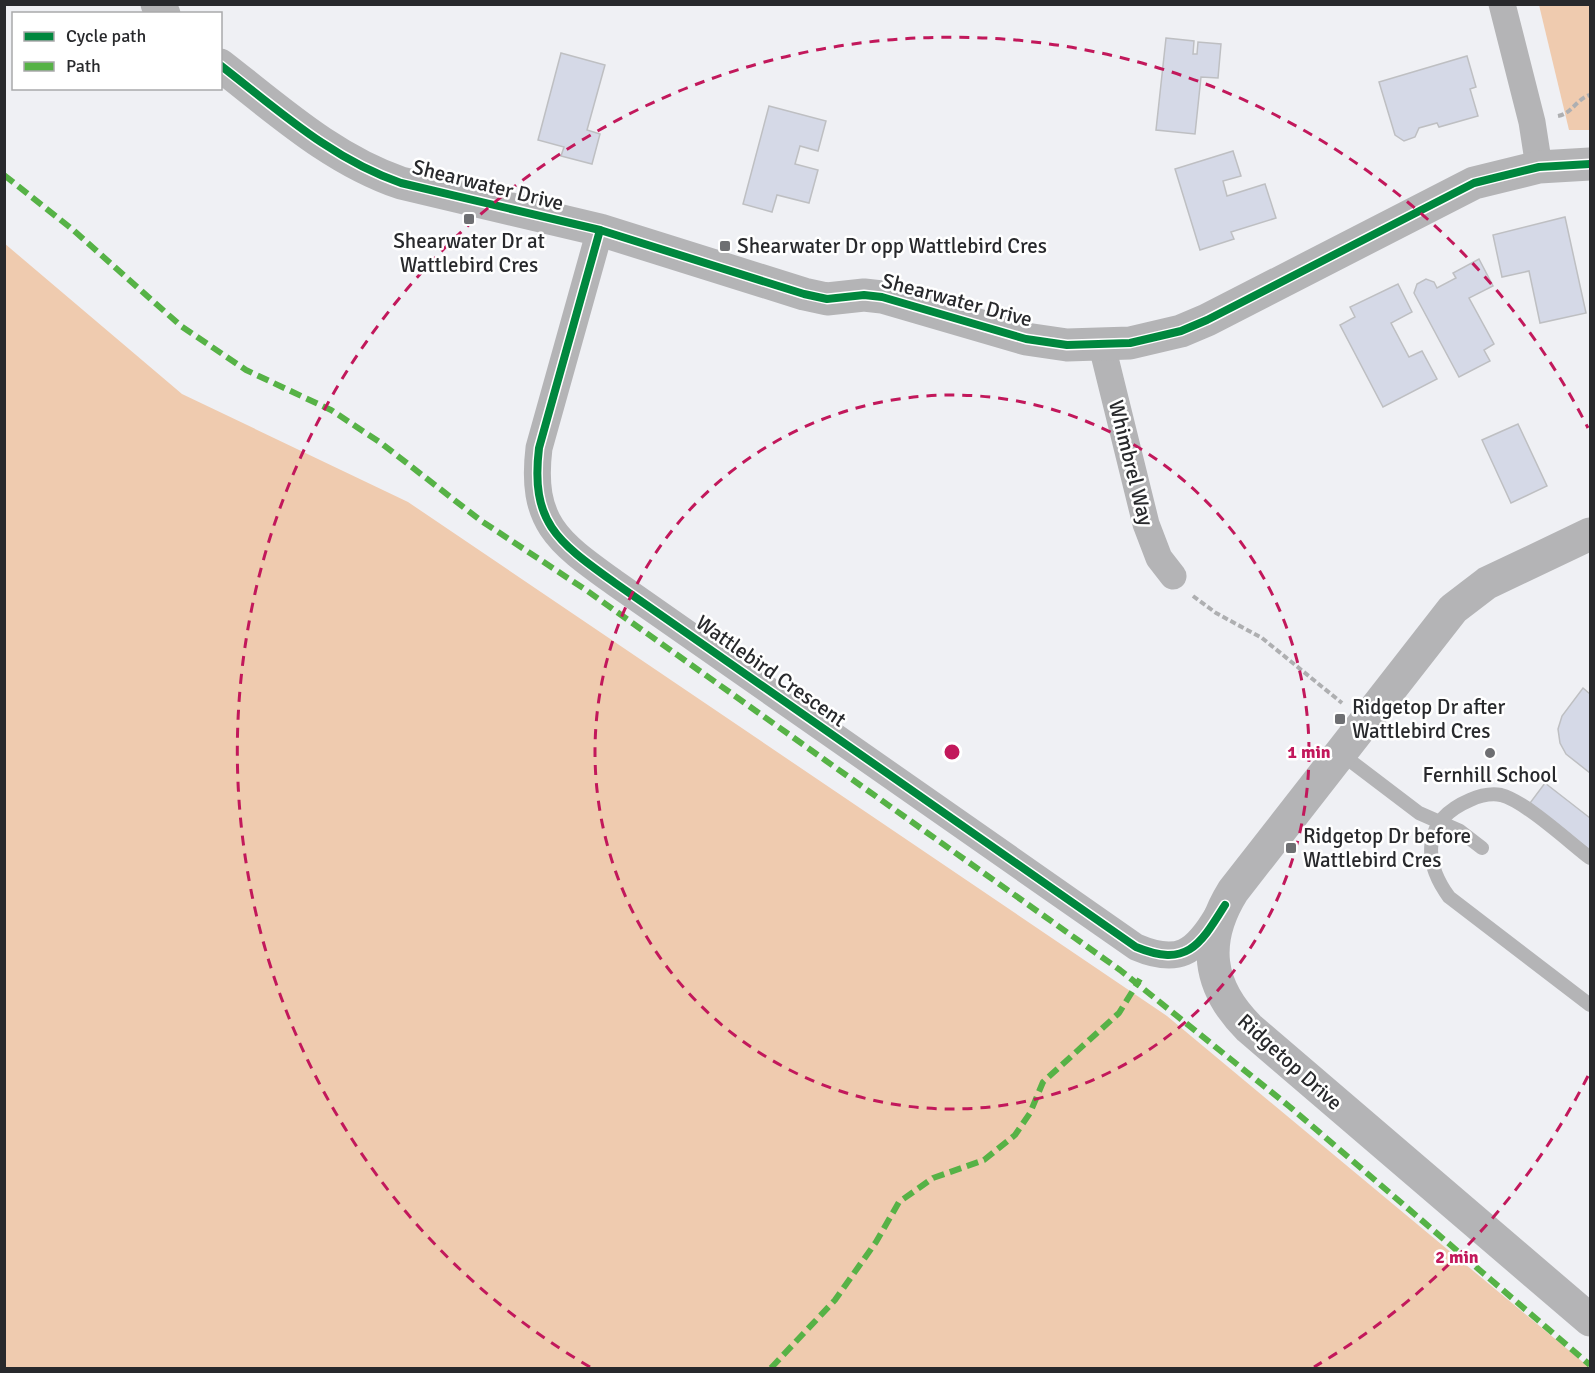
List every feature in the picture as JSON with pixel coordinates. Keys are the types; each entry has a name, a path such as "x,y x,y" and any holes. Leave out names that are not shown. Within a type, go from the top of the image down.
{"street":[{"path":"1502,4 1532,122 1539,167"},
{"name":"Shearwater Drive","path":"222,67 328,148 369,171 401,183 600,230 740,272 781,287 827,299 857,295 882,297 1026,339 1067,345 1102,346 1130,343 1190,327 1474,183 1539,167 1590,164"},
{"name":"Wattlebird Crescent","path":"600,230 539,448 538,491 543,515 554,532 587,563 1110,930 1151,953 1176,955 1187,952 1203,939 1225,904"},
{"name":"Whimbrel Way","path":"1102,346 1146,524 1159,558 1173,576"},
{"name":"Ridgetop Drive","path":"1590,534 1487,583 1465,598 1439,625 1225,904 1214,938 1213,962 1218,986 1240,1019 1590,1320"}],"lane":[{"path":"1340,753 1419,813 1460,831 1482,848"},
{"path":"1590,858 1520,804 1500,795 1481,796 1458,805 1439,822 1431,841 1431,862 1437,880 1449,897 1590,1005"}],"path":[{"path":"1555,117 1569,114 1583,97 1590,94"},
{"path":"1173,576 1198,600 1262,638 1346,705"}],"shaded area":[{"path":"1539,5 1590,5 1590,130 1569,130"},
{"path":"4,243 182,394 408,502 1167,1016 1590,1368 5,1368"}],"building":[{"path":"1166,38 1194,41 1193,54 1197,54 1198,42 1221,44 1218,78 1201,77 1195,134 1156,130"},
{"path":"561,53 605,65 587,130 600,134 592,164 561,156 564,147 538,140"},
{"path":"1467,56 1476,87 1470,89 1478,116 1439,127 1437,123 1419,128 1415,137 1404,141 1395,135 1379,82"},
{"path":"769,106 826,121 818,151 800,146 795,164 818,170 809,203 777,195 772,212 743,204"},
{"path":"1233,151 1241,176 1223,181 1227,196 1265,184 1276,218 1231,232 1234,239 1200,250 1175,169"},
{"path":"1565,217 1586,313 1540,323 1529,271 1502,277 1493,235"},
{"path":"1479,259 1493,286 1469,298 1494,344 1484,350 1490,361 1459,377 1414,293 1417,284 1426,279 1434,282 1437,288 1456,278 1453,273"},
{"path":"1398,284 1412,312 1391,323 1409,357 1422,351 1437,379 1383,407 1340,325 1355,317 1350,307"},
{"path":"1518,424 1547,486 1511,503 1482,440"},
{"path":"1583,688 1590,694 1590,773 1566,754 1560,743 1558,729 1562,716"},
{"path":"1545,783 1590,818 1590,850 1530,803"}],"marked path":[{"path":"4,175 72,229 181,326 246,370 331,410 381,443 480,520 586,590 1120,970 1290,1107 1590,1365"},
{"path":"771,1368 835,1300 876,1242 899,1202 933,1178 984,1160 1015,1135 1030,1113 1043,1082 1119,1013 1140,979"}],"cycle path":[{"path":"222,67 328,147 375,173 401,183 600,230 804,294 827,299 864,295 882,297 1026,339 1067,345 1130,343 1181,331 1207,320 1474,183 1539,167 1590,164"},
{"path":"600,230 539,448 537,474 539,495 544,513 552,528 564,542 615,583 1136,947 1168,955 1190,949 1208,931 1225,905"}],"place":[{"name":"Shearwater Dr at Wattlebird Cres","path":"469,219"},
{"name":"Shearwater Dr opp Wattlebird Cres","path":"725,246"},
{"name":"Ridgetop Dr after Wattlebird Cres","path":"1340,719"},
{"name":"Fernhill School","path":"1490,753"},
{"name":"Ridgetop Dr before Wattlebird Cres","path":"1291,848"}]}
